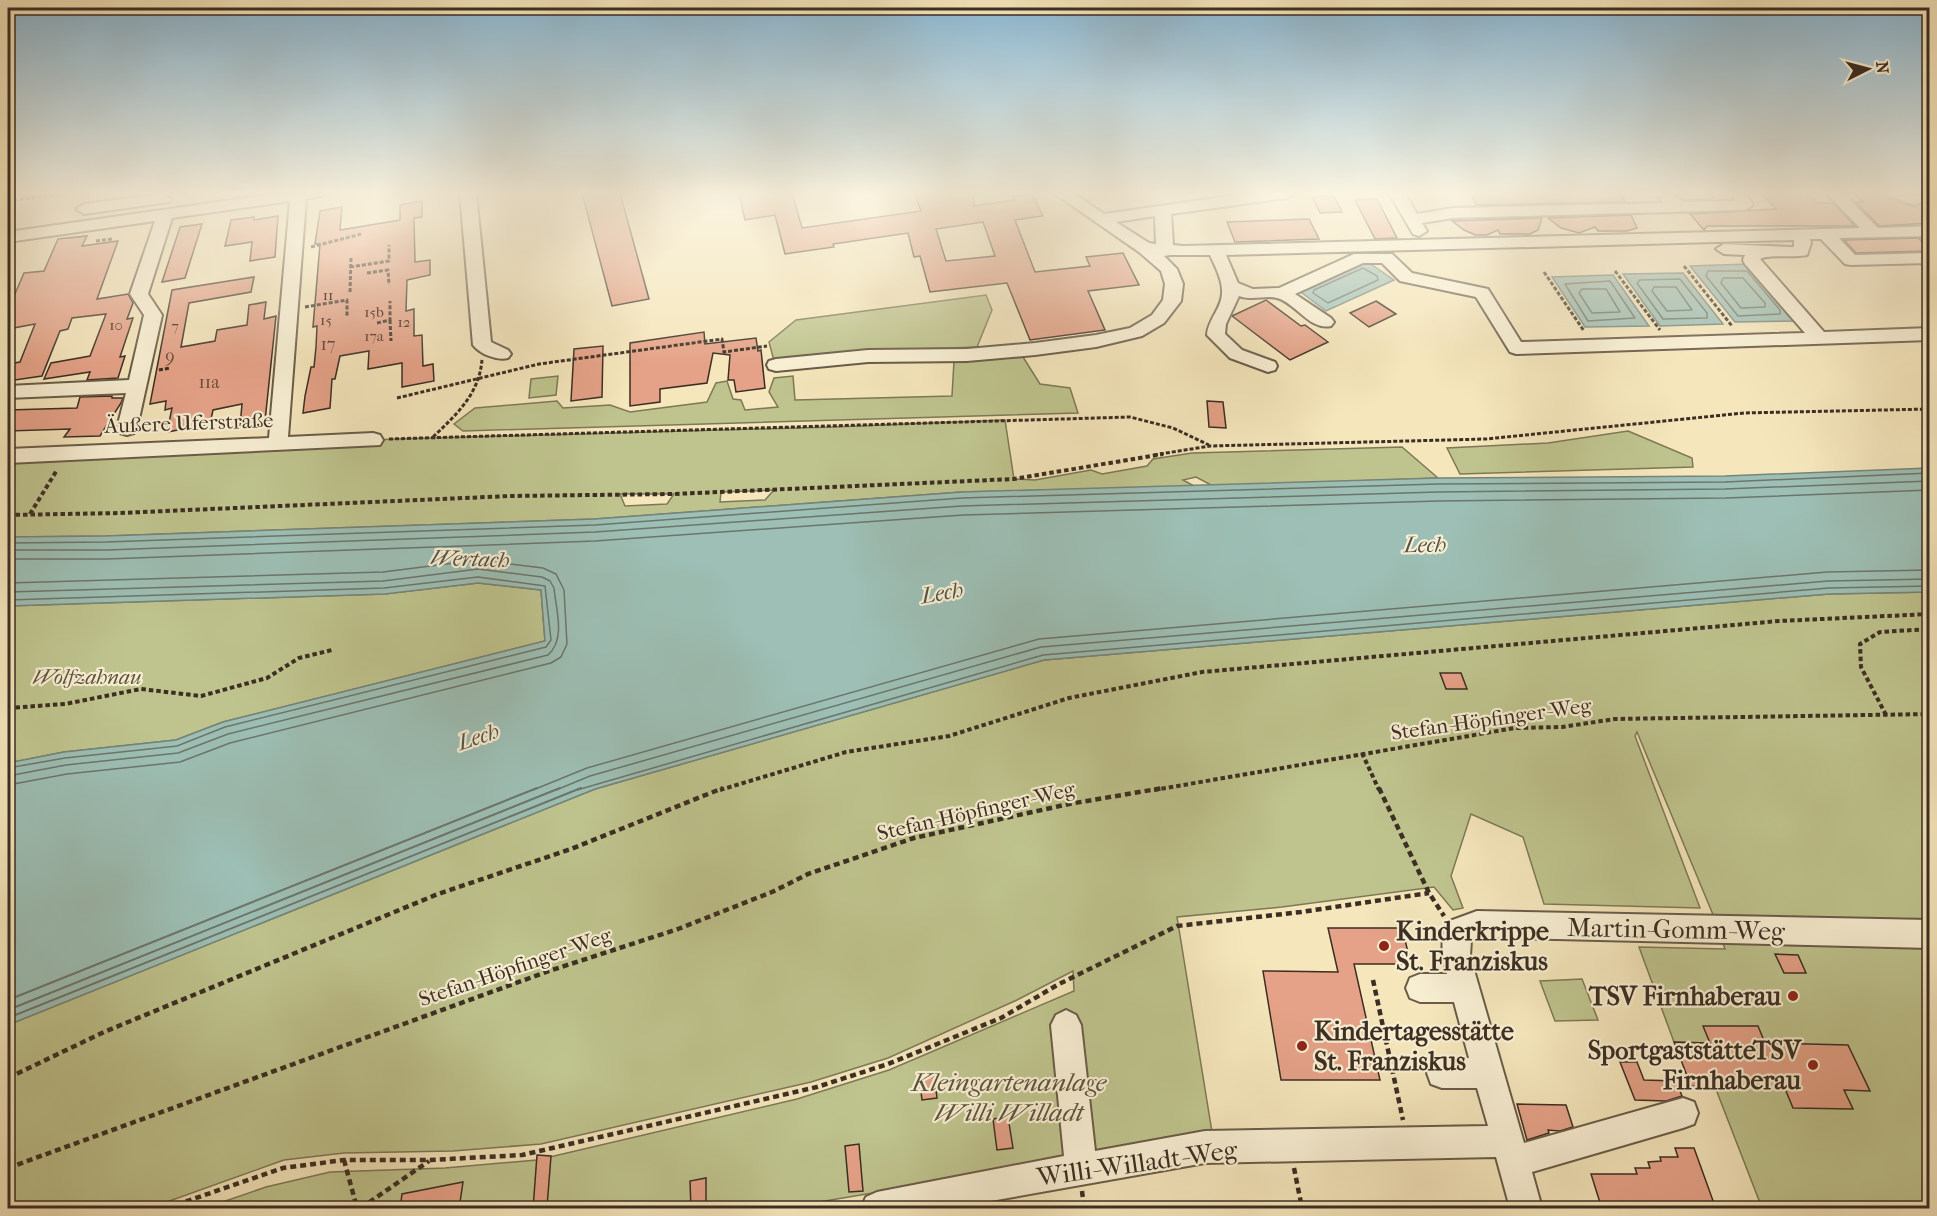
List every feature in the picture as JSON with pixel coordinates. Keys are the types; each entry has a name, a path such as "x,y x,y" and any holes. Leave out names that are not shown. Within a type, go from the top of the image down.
{"street":[{"path":"127,428 153,315 139,294 153,250"},
{"path":"278,443 294,250"},
{"path":"473,250 482,345 502,354"},
{"path":"776,366 868,356 967,356 1096,341 1137,332 1158,319 1172,301 1174,284 1169,270 1147,250"},
{"path":"1157,250 1225,250"},
{"path":"1216,250 1232,287 1231,296 1218,318 1216,335 1236,354 1269,366"},
{"path":"1232,287 1251,294 1282,293 1360,258 1712,250"},
{"path":"1744,250 1758,253 1788,254 1801,250"},
{"path":"1841,250 1851,260 1929,258"},
{"path":"1758,253 1752,256 1751,260 1819,337"},
{"path":"1386,258 1406,277 1482,293 1516,348 1929,334"},
{"path":"1282,293 1325,322"},
{"path":"8,392 118,388 136,385"},
{"name":"Äußere Uferstraße","path":"8,456 373,440"},
{"name":"Martin-Gomm-Weg","path":"1457,932 1477,924 1929,934"},
{"path":"1457,932 1456,956 1526,1209"},
{"path":"1420,988 1466,988"},
{"path":"1066,1025 1081,1169"},
{"path":"1442,1073 1489,1073"},
{"name":"Willi-Willadt-Weg","path":"877,1209 967,1189 1204,1147 1408,1143 1510,1152 1683,1113"}],"path":[{"path":"350,267 388,261 389,250"},
{"path":"350,292 351,257"},
{"path":"1684,266 1743,340"},
{"path":"367,273 388,270 389,285"},
{"path":"1616,271 1669,342"},
{"path":"1544,272 1593,345"},
{"path":"289,311 347,300 347,316"},
{"path":"390,301 391,341"},
{"path":"377,323 390,320"},
{"path":"397,398 539,364 722,339 724,352 767,346"},
{"path":"432,438 466,404 474,392 480,378 482,345"},
{"path":"8,515 120,513 510,496 675,494 1014,479 1210,446 1425,441 1529,435 1716,416 1929,409"},
{"path":"373,440 1118,417 1152,421 1210,446"},
{"path":"30,514 66,453"},
{"path":"8,1078 104,1032 438,894 571,849 726,787 846,752 950,736 1069,698 1202,672 1779,621 1929,614"},
{"path":"1886,715 1861,667 1860,644 1880,632 1929,629"},
{"path":"8,708 65,705 141,689 201,696 267,678 299,658 332,650"},
{"name":"Stefan-Höpfinger-Weg","path":"8,1168 538,975 678,929 808,874 914,838 1069,804 1515,728 1562,727 1615,719 1929,714"},
{"path":"1362,753 1429,893 1438,909 1457,932"},
{"path":"166,1209 283,1168 344,1160 429,1160 522,1155 817,1087 888,1064 1001,1018 1059,984 1177,926 1300,912 1429,893"},
{"path":"1373,980 1408,1143"},
{"path":"1290,1146 1302,1209"},
{"path":"344,1160 359,1209 429,1160"}],"green space":[{"path":"986,295 992,310 977,347 887,350 774,361 769,342 796,320"},
{"path":"1023,357 1040,384 1070,388 1078,413 463,431 454,424 475,408 557,401 563,408 610,405 630,412 707,402 716,383 727,381 733,399 741,400 745,410 778,407 769,392 774,378 793,376 795,400 952,396 954,361"},
{"path":"558,376 556,395 529,398 531,379"},
{"path":"1005,420 1014,479 1035,480 1091,470 1102,474 1147,466 1153,459 1192,453 1402,447 1438,478 1213,486 1196,477 1183,480 1196,487 962,492 595,519 106,536 8,537 8,456 396,439","holes":["774,490 765,500 720,502 721,492","620,494 674,494 667,504 625,506"]},
{"path":"1628,431 1692,458 1693,467 1460,474 1447,448 1548,443"},
{"name":"Wolfzahnau","path":"478,583 541,590 545,641 223,722 176,740 64,752 8,763 8,606 384,594"},
{"name":"Kleingartenanlage Willi Willadt","path":"1929,592 1929,1208 1762,1208 1698,1043 1674,1042 1639,947 1725,949 1714,917 1637,732 1635,736 1700,908 1544,904 1523,837 1471,814 1451,876 1463,908 1453,910 1434,887 1282,907 1177,917 1212,1132 1088,1157 783,1208 205,1208 266,1187 330,1172 445,1168 537,1160 797,1099 889,1070 1074,991 1073,971 1017,1000 888,1058 811,1082 541,1144 453,1151 344,1153 284,1160 150,1208 8,1208 8,1025 595,789 1044,660 1829,594"},
{"path":"1582,979 1598,1020 1555,1021 1540,981"}],"water":[{"path":"1365,260 1394,280 1326,311 1298,290"},
{"path":"1749,264 1797,321 1735,322 1690,266"},
{"path":"1683,273 1723,324 1660,326 1623,274"},
{"path":"1613,275 1649,326 1585,327 1552,277"},
{"path":"1929,468 1929,592 1829,594 1044,660 595,789 8,1025 8,763 64,752 176,740 223,722 545,641 541,590 478,583 385,594 8,606 8,537 106,536 595,519 962,492 1438,478 1725,476"}],"building":[{"path":"53,250 115,250 97,299 128,294 133,303 127,319 133,318 120,357 125,356 118,378 87,380 90,372 44,379 51,363 90,356 106,314 72,318 68,329 60,331 42,376 8,381 8,364 20,362 35,324 8,329 8,310 24,273 44,271"},
{"path":"173,250 194,250 185,278 162,282"},
{"path":"251,250 276,250 275,257 250,261"},
{"path":"320,250 415,250 415,262 430,260 430,275 407,280 406,311 414,309 414,336 422,335 423,366 433,364 434,381 402,387 402,363 368,369 369,351 340,356 335,379 332,379 330,408 303,413 311,367 314,367 317,326 313,327"},
{"path":"597,250 636,250 649,299 612,306"},
{"path":"784,250 815,250 785,254"},
{"path":"912,250 942,250 946,261 995,256 993,250 1026,250 1035,272 1090,266 1086,257 1123,253 1139,285 1088,291 1105,330 1030,340 1007,283 930,292 920,256 914,257"},
{"path":"1853,250 1929,251 1856,253"},
{"path":"254,277 251,292 189,303 181,347 215,341 217,330 247,325 249,305 266,302 264,319 276,316 265,421 240,426 242,404 213,410 210,424 167,432 172,408 165,410 166,401 150,404 172,290"},
{"path":"1266,300 1301,326 1305,325 1328,342 1290,360 1232,316"},
{"path":"1376,301 1396,314 1369,327 1350,313"},
{"path":"704,332 705,344 756,338 758,351 761,350 765,388 736,392 734,380 728,380 730,355 713,353 707,383 660,389 660,402 630,406 630,343"},
{"path":"603,346 602,397 571,401 574,349"},
{"path":"112,396 112,398 123,398 100,436 64,437 70,429 8,431 8,410 77,408 80,397"},
{"path":"1207,401 1223,402 1226,428 1209,427"},
{"path":"1440,673 1461,673 1467,689 1446,689"},
{"path":"1328,928 1402,928 1411,964 1354,964 1380,1080 1281,1080 1263,971 1338,972"},
{"path":"1775,954 1798,955 1806,973 1784,973"},
{"path":"1703,1026 1758,1026 1765,1043 1848,1045 1870,1091 1844,1090 1853,1109 1793,1108 1781,1079 1710,1078 1714,1087 1691,1086 1674,1042 1710,1043"},
{"path":"1620,1062 1637,1062 1644,1080 1676,1081 1682,1096 1666,1101 1635,1100"},
{"path":"934,1072 937,1098 922,1100 919,1074"},
{"path":"1517,1104 1566,1105 1573,1127 1560,1131 1548,1130 1549,1133 1527,1140"},
{"path":"1008,1117 1013,1148 997,1150 993,1119"},
{"path":"859,1144 863,1191 849,1192 845,1146"},
{"path":"1675,1148 1694,1148 1716,1209 1602,1209 1591,1174 1637,1174 1635,1168 1650,1168 1648,1162 1661,1161 1660,1157 1678,1157"},
{"path":"537,1155 551,1156 547,1207 533,1209"},
{"path":"706,1178 706,1209 691,1209 690,1181"},
{"path":"463,1182 459,1209 400,1209 402,1194"}],"place":[{"name":"Kinderkrippe St. Franziskus","path":"1384,946"},
{"name":"TSV Firnhaberau","path":"1793,996"},
{"name":"Kindertagesstätte St. Franziskus","path":"1302,1046"},
{"name":"SportgaststätteTSV Firnhaberau","path":"1813,1065"}],"water label":[{"name":"Lech","path":"1425,544"},
{"name":"Wertach","path":"470,558"},
{"name":"Lech","path":"942,592"},
{"name":"Lech","path":"478,736"}]}
